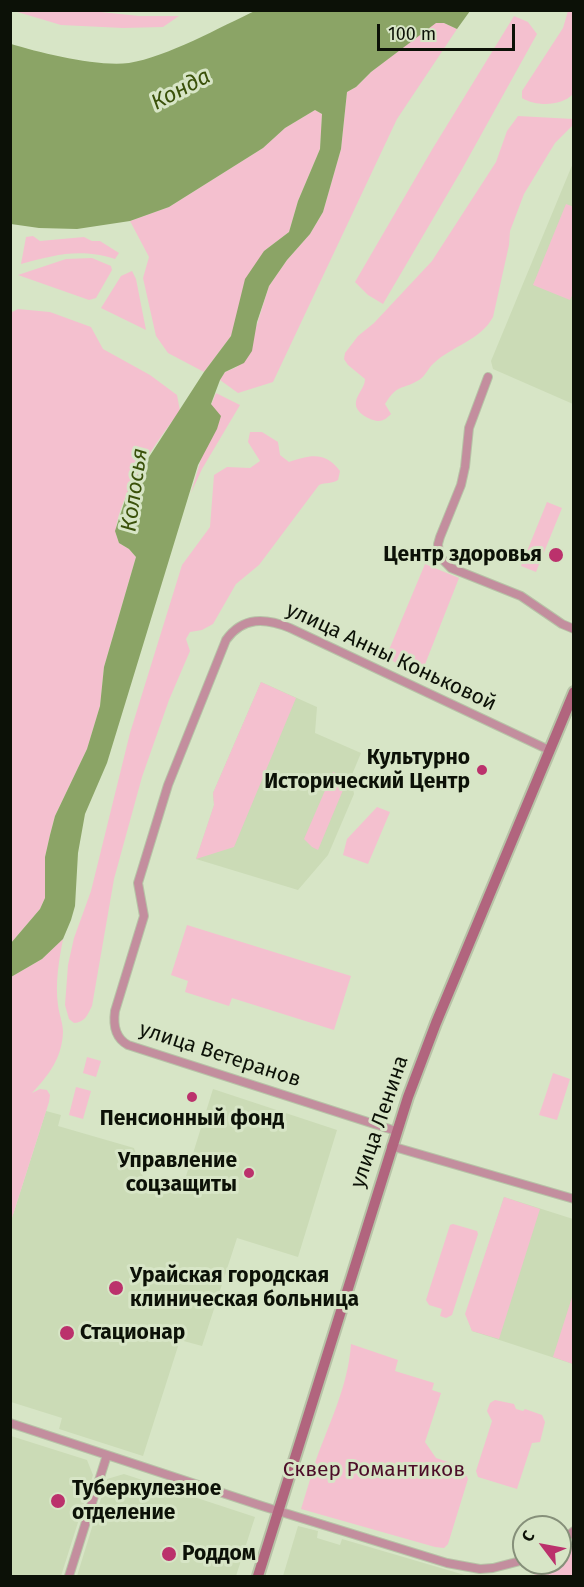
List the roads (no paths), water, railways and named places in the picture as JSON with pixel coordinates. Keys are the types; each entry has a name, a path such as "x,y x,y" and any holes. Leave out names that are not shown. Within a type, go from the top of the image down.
{"main road":[{"name":"улица Ленина","path":"258,1576 396,1131 435,1023 573,692"}],"street":[{"path":"488,377 469,428 464,476 438,544 439,556 450,568 521,596 573,629"},
{"name":"улица Анны Коньковой","path":"138,883 174,767 218,655 231,632 250,621 268,620 290,628 549,750"},
{"name":"улица Ветеранов","path":"138,883 144,916 114,1017 115,1031 123,1042 396,1131"},
{"path":"391,1146 573,1199"},
{"path":"10,1423 278,1511 480,1573 512,1563"},
{"path":"69,1576 107,1455"}],"water":[{"path":"257,10 470,11 457,29 444,23 436,23 347,92 341,149 323,212 310,234 287,260 269,286 257,322 252,351 244,363 225,372 211,404 221,416 217,429 198,465 107,763 85,814 78,853 75,906 71,920 63,939 42,959 11,977 11,943 40,909 45,898 45,857 55,816 87,749 100,706 104,667 136,557 119,543 115,531 129,488 204,372 231,336 245,279 264,251 289,232 298,201 320,149 322,114 315,110 285,128 263,148 169,207 130,221 77,229 39,228 11,224 11,44 86,61 129,63 160,55"}],"place":[{"name":"Центр здоровья","path":"556,555"},
{"name":"Культурно Исторический Центр","path":"482,770"},
{"name":"Пенсионный фонд","path":"192,1097"},
{"name":"Управление соцзащиты","path":"249,1173"},
{"name":"Урайская городская клиническая больница","path":"116,1288"},
{"name":"Стационар","path":"67,1333"},
{"name":"Туберкулезное отделение","path":"58,1501"},
{"name":"Роддом","path":"169,1554"}],"water label":[{"name":"Конда","path":"181,90"},
{"name":"Колосья","path":"135,490"}],"park label":[{"name":"Сквер Романтиков","path":"374,1470"}]}
